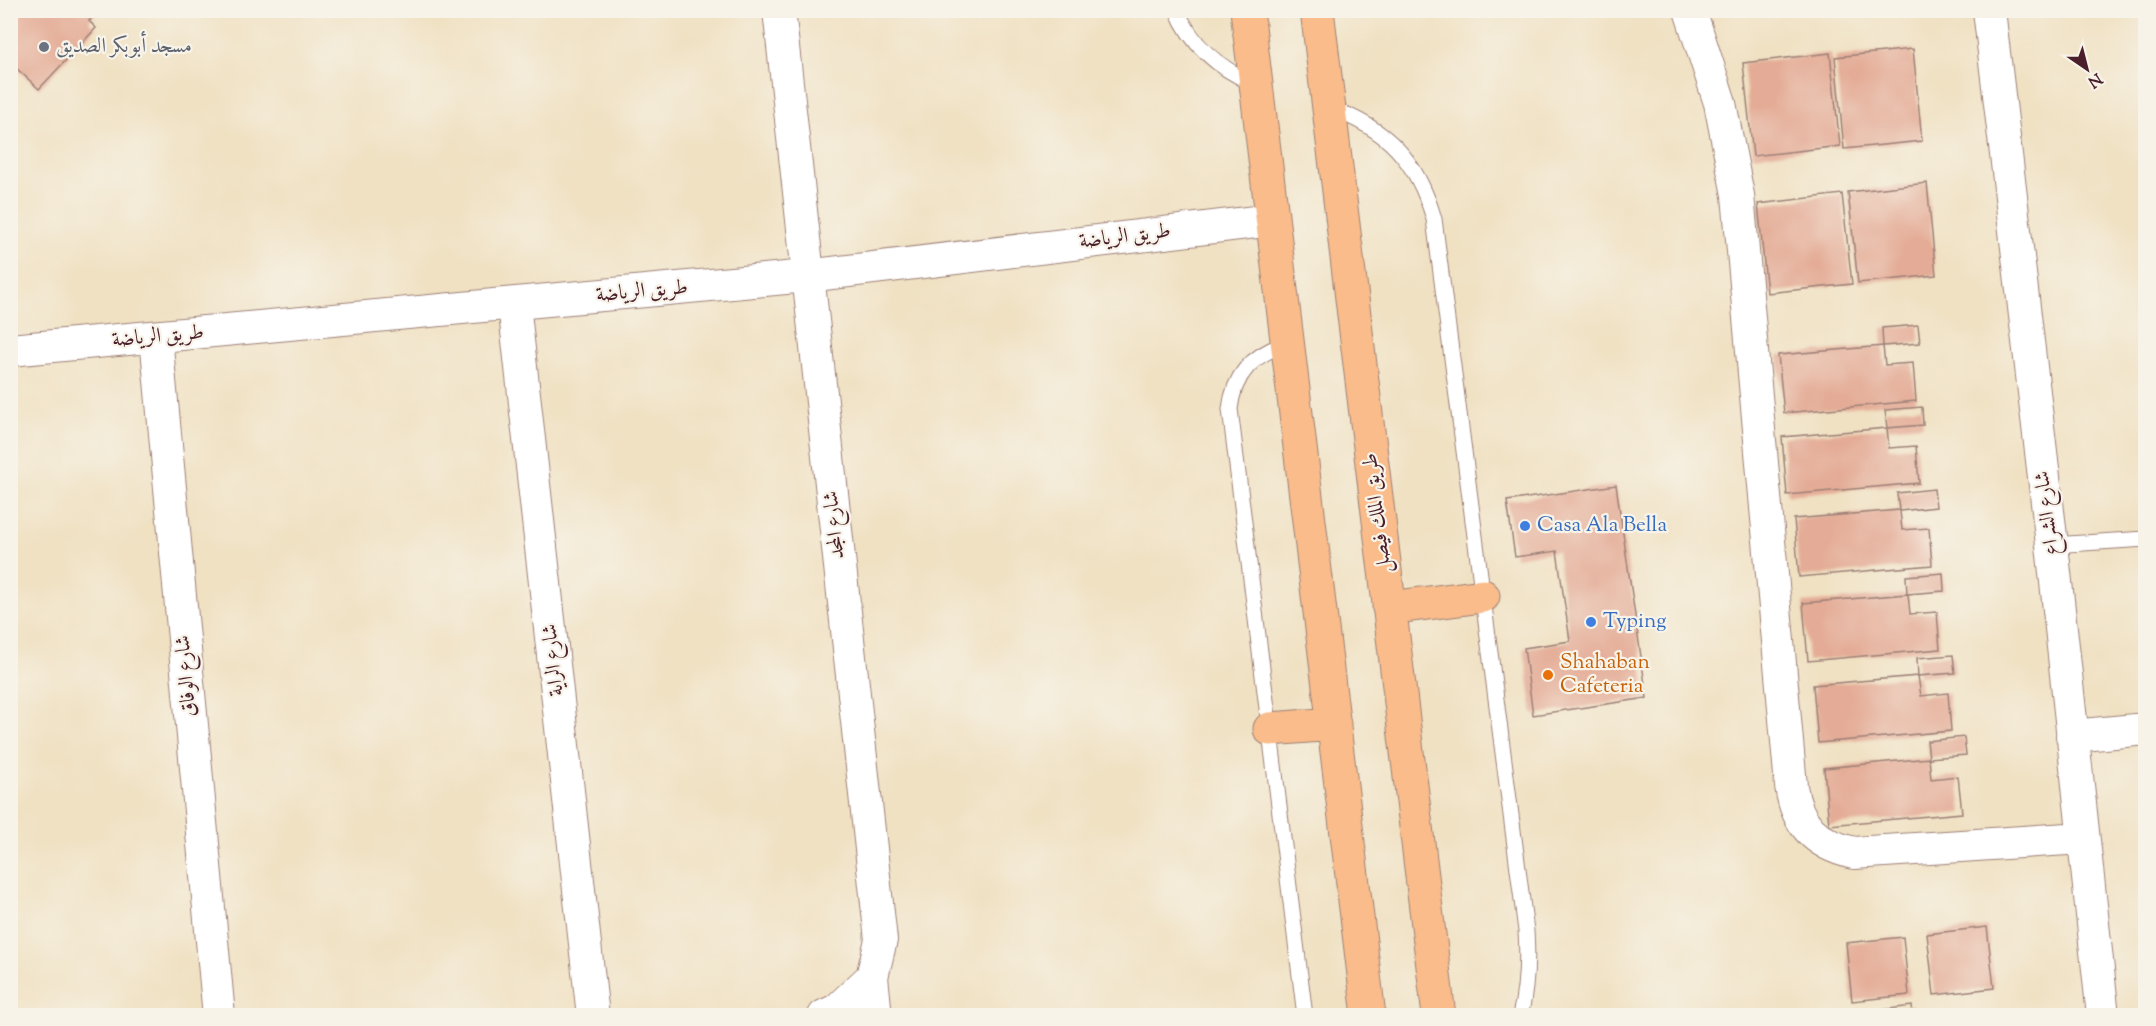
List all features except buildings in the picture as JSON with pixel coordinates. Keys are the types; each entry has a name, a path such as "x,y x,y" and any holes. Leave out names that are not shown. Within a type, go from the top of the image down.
{"main road":[{"path":"1247,10 1369,1016"},
{"name":"طريق الملك فيصل","path":"1317,10 1439,1016"},
{"path":"1389,608 1482,596"},
{"path":"1270,729 1334,724"}],"street":[{"name":"شارع المجد","path":"779,10 881,940 872,976"},
{"path":"1690,10 1720,103 1738,195 1791,786 1799,817 1808,831 1821,842 1854,854 2083,838"},
{"name":"شارع الشراع","path":"1989,10 2052,545 2103,1016"},
{"name":"طريق الرياضة","path":"10,350 807,276 1272,219"},
{"name":"شارع الراية","path":"514,304 593,1016"},
{"name":"شارع الوفاق","path":"156,337 219,1016"},
{"path":"2072,736 2145,729"},
{"path":"824,1016 837,1010 872,976"},
{"path":"872,976 876,1016"}],"lane":[{"path":"1177,10 1196,43 1213,61 1233,74 1256,84"},
{"path":"1329,108 1351,116 1391,142 1419,178 1434,219 1526,931 1528,960 1526,990 1520,1016"},
{"path":"1286,344 1258,355 1247,366 1238,379 1230,409 1305,1016"},
{"path":"2052,545 2145,539"}],"place":[{"name":"مسجد أبوبكر الصديق","path":"44,47"},
{"name":"Casa Ala Bella","path":"1525,526"},
{"name":"Typing","path":"1591,622"},
{"name":"Shahaban Cafeteria","path":"1548,675"}]}
